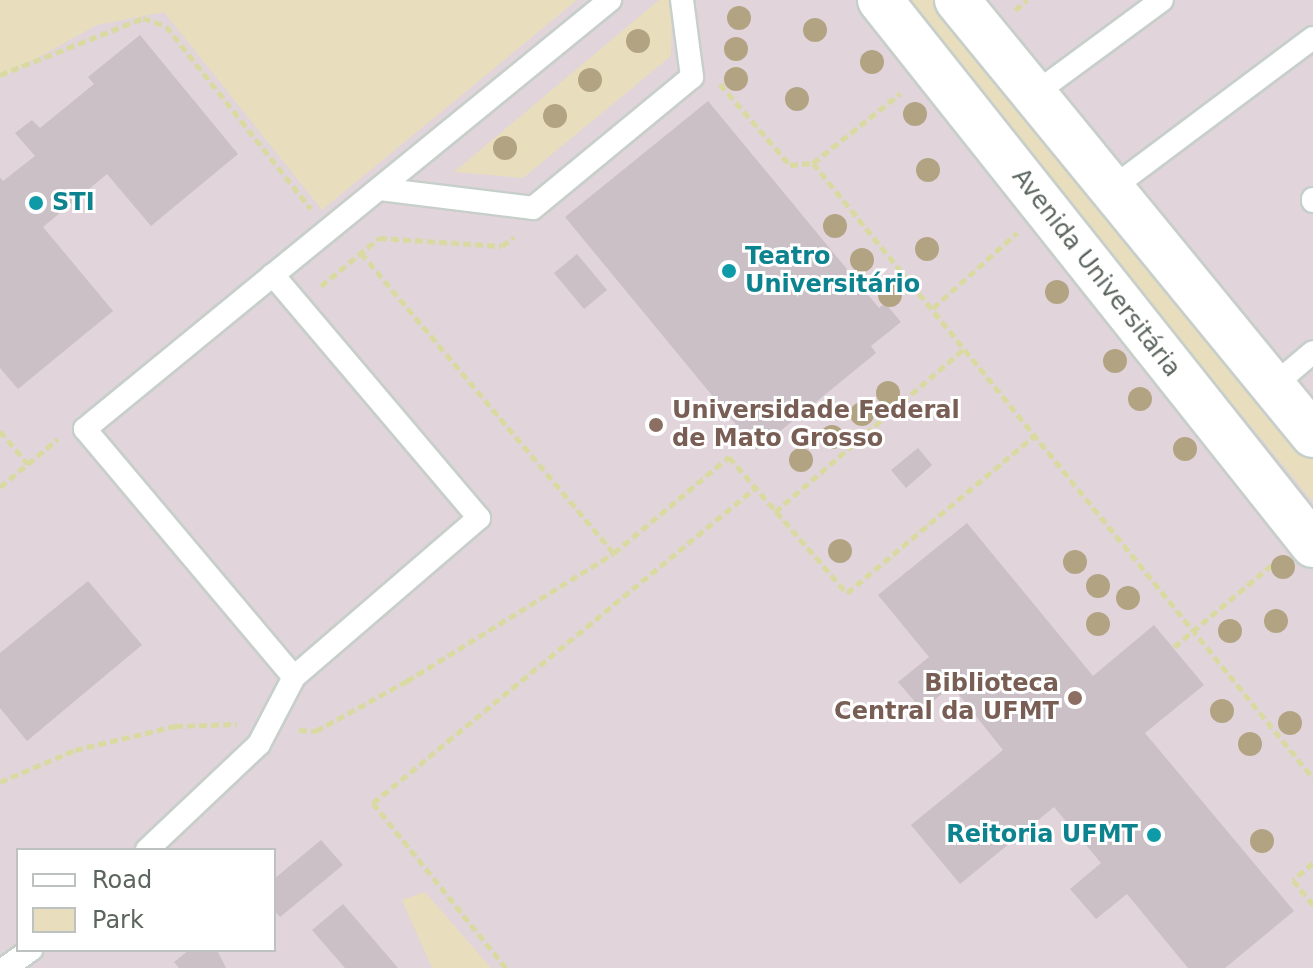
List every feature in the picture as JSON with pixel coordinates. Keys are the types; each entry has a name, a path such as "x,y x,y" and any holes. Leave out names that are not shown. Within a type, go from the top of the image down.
{"street":[{"name":"Avenida Universitária","path":"880,0 1045,208 1296,552"},
{"path":"957,0 1313,435"}],"lane":[{"path":"294,677 85,429 610,0"},
{"path":"379,189 533,208 692,77 682,0"},
{"path":"1033,95 1162,0"},
{"path":"1111,189 1313,38"},
{"path":"149,848 259,744 294,677 479,518 273,275"},
{"path":"1273,386 1313,352"},
{"path":"5,968 28,952"}],"path":[{"path":"0,75 143,18 166,26 329,230"},
{"path":"813,163 1313,778"},
{"path":"933,308 1045,208"},
{"path":"361,253 614,553 729,457 847,593 1035,435"},
{"path":"775,512 964,349"},
{"path":"0,431 28,464"},
{"path":"0,487 64,434"},
{"path":"506,968 373,803 755,488"},
{"path":"1174,647 1296,552"},
{"path":"1313,863 1293,880 1313,905"}],"shaded area":[{"name":"Universidade Federal de Mato Grosso","path":"0,0 1313,0 1313,968 0,968"}],"green space":[{"path":"0,0 577,0 322,210 164,12 97,25 0,78"},
{"path":"659,0 672,0 671,56 523,178 454,172"},
{"path":"903,0 936,0 1313,460 1313,502"},
{"path":"425,892 491,968 432,968 402,900"}],"building":[{"name":"STI","path":"140,35 238,154 151,226 107,174 43,227 113,311 18,389 0,368 0,177 3,181 35,156 15,133 32,120 40,128 94,84 88,77"},
{"name":"Teatro Universitário","path":"708,101 879,308 885,303 901,322 871,346 876,353 757,450 565,217"},
{"path":"577,254 607,290 584,309 554,273"},
{"path":"918,448 932,465 906,488 891,470"},
{"name":"Biblioteca Central da UFMT","path":"967,523 1093,676 1154,625 1204,685 1145,733 1294,911 1225,968 1188,968 1127,894 1096,919 1070,889 1101,863 1054,807 960,884 911,825 1003,750 952,686 922,710 898,682 929,657 878,595"},
{"path":"88,581 142,645 27,741 0,708 0,653"},
{"path":"321,840 343,865 280,917 276,912 276,877"},
{"path":"343,904 398,968 345,968 312,930"},
{"path":"186,952 218,952 226,968 179,968 174,962"}],"place":[{"name":"STI","path":"36,203"},
{"name":"Teatro Universitário","path":"729,271"},
{"name":"Universidade Federal de Mato Grosso","path":"656,425"},
{"name":"Biblioteca Central da UFMT","path":"1075,698"},
{"name":"Reitoria UFMT","path":"1154,835"}]}
